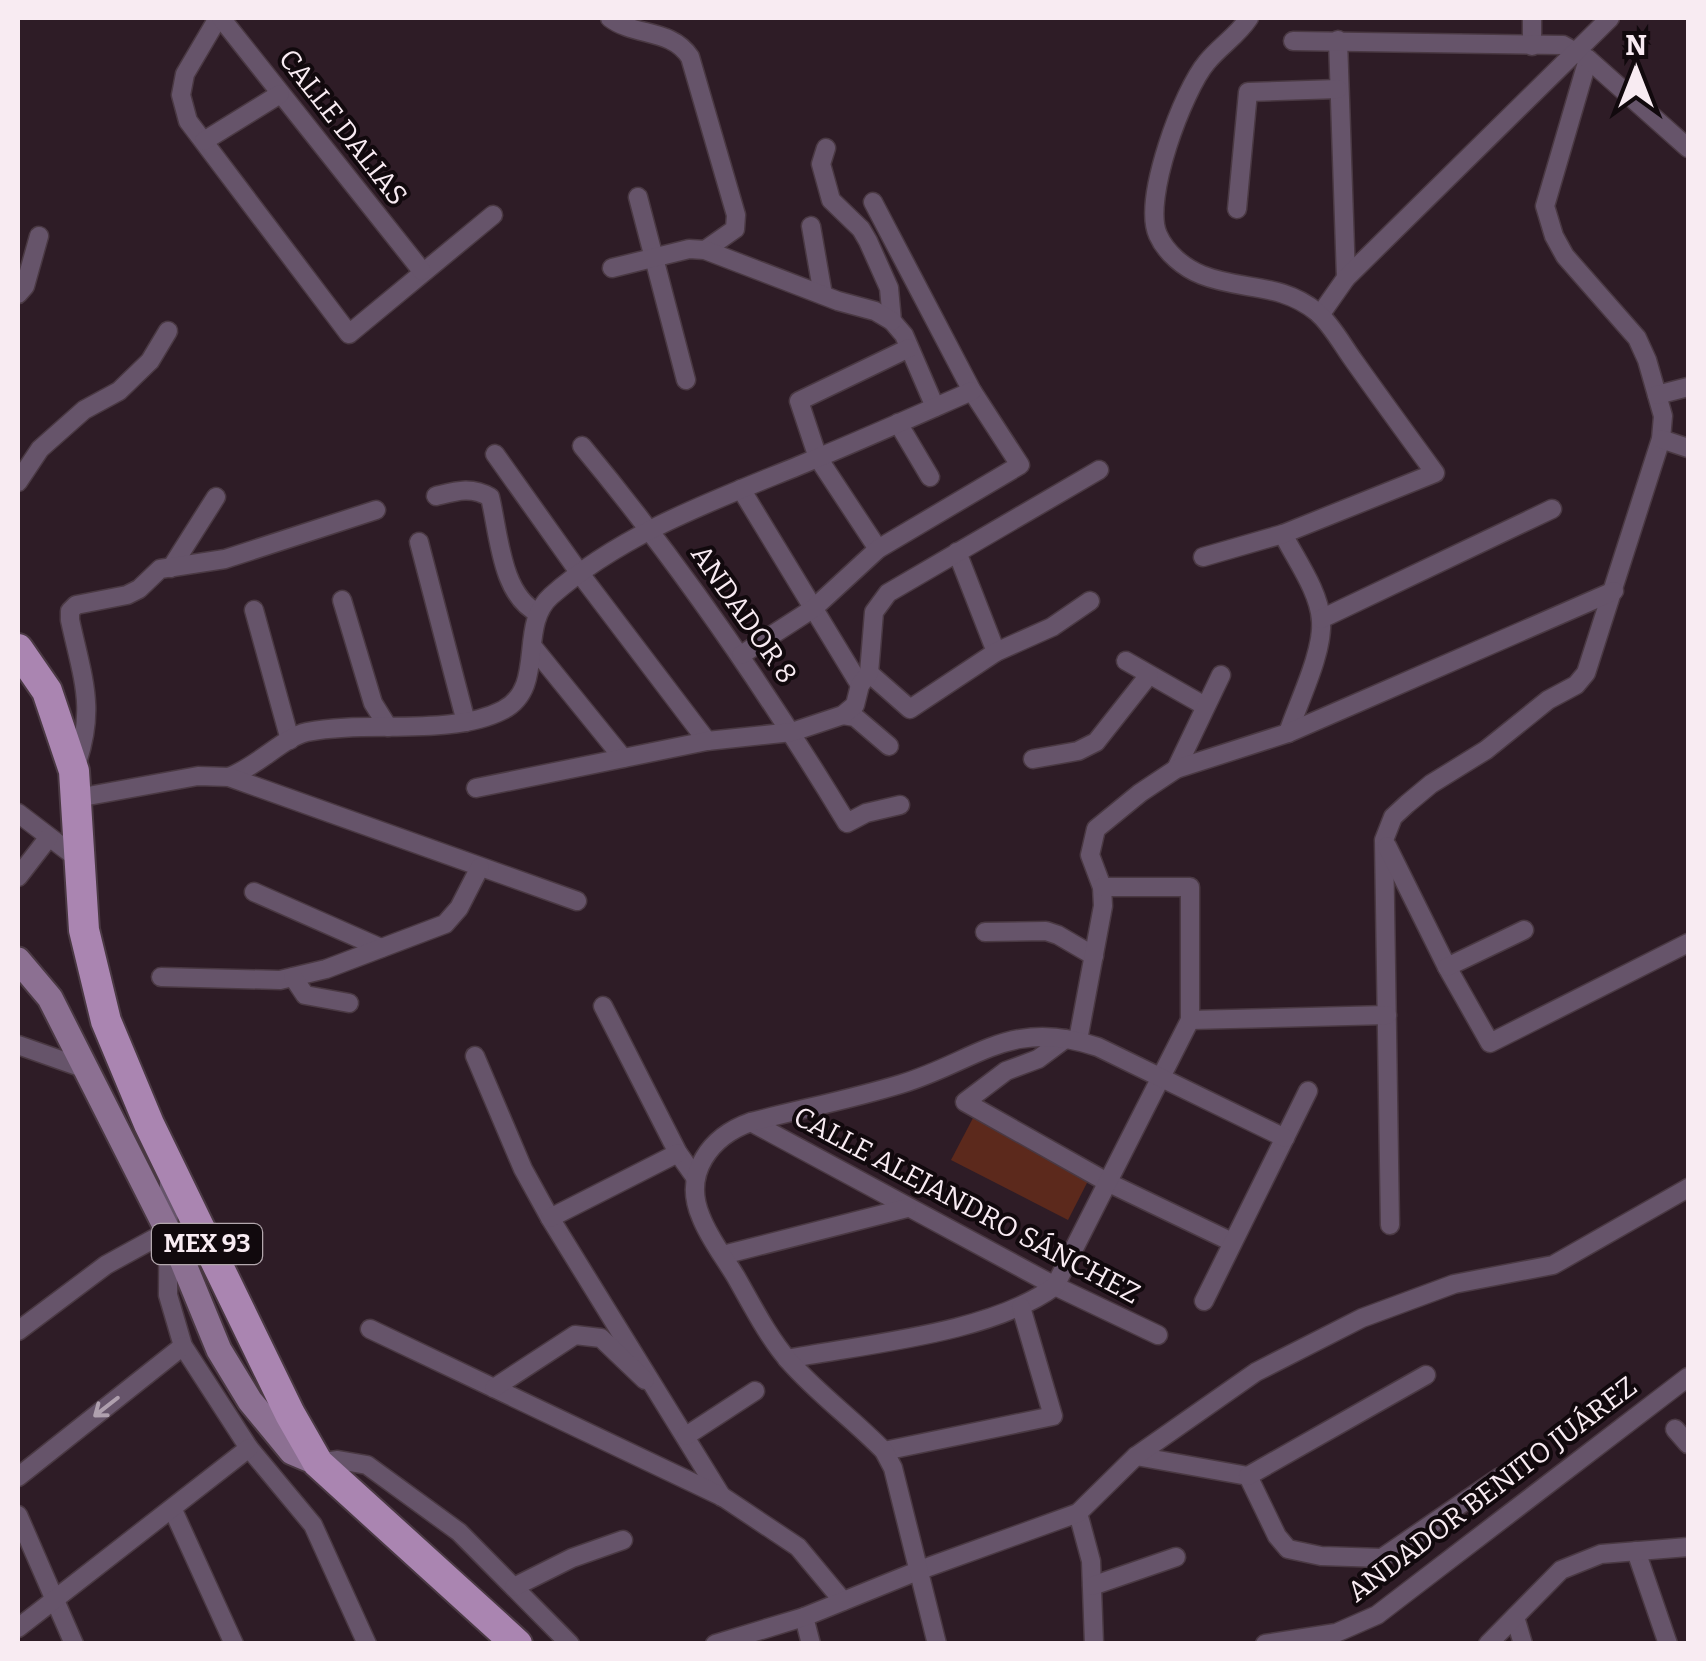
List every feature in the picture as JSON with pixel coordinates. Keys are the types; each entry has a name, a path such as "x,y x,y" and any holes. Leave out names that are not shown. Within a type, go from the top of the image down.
{"main road":[{"name":"MEX 93","path":"18,649 47,691 76,785 77,858 84,930 106,1021 170,1166 290,1414 318,1463 517,1644"}],"street":[{"name":"CALLE DALIAS","path":"220,18 422,271"},
{"path":"220,18 185,74 180,95 188,120 349,334 493,215"},
{"path":"610,18 620,26 682,44 698,78 736,215 735,230 706,250"},
{"path":"1203,557 1283,534 1435,473 1320,314 1279,290 1219,281 1196,273 1173,257 1156,233 1154,206 1158,186 1187,93 1208,60 1230,43 1249,18"},
{"path":"1532,18 1532,46"},
{"path":"1320,314 1346,278 1581,56 1610,18"},
{"path":"1338,40 1346,278"},
{"path":"1292,41 1564,45 1688,148"},
{"path":"1390,1224 1384,840 1393,817 1407,804 1586,674 1661,440 1663,416 1637,338 1565,256 1545,206 1581,56"},
{"path":"1237,210 1248,92 1338,89"},
{"path":"204,141 280,94"},
{"path":"826,148 821,164 831,200 868,241 889,288 892,320 935,407"},
{"path":"638,197 686,380"},
{"path":"742,655 814,608 878,549 1020,466 972,390 874,202"},
{"path":"811,226 823,294"},
{"path":"18,294 39,236"},
{"path":"612,268 689,249 706,250 892,320"},
{"path":"18,482 40,449 84,410 119,391 150,361 168,331"},
{"path":"878,549 818,458 799,401 909,348"},
{"path":"1657,395 1688,386"},
{"path":"376,510 224,559 160,569 140,589 127,595 76,605 70,611 89,713 76,785 229,776 250,769 300,733 332,727 466,722 502,710 519,698 527,683 538,613 548,598 629,540 972,390"},
{"path":"898,424 930,477"},
{"path":"1661,440 1688,448"},
{"name":"ANDADOR 8","path":"582,446 651,529 742,655 847,823 866,813 900,805"},
{"path":"495,454 707,741"},
{"path":"476,788 707,741 792,732 843,715 855,705 865,679 874,612 888,593 1098,470"},
{"path":"436,496 463,489 478,490 490,497 510,580 526,607 538,613"},
{"path":"741,489 814,608 865,679 910,709 996,652 1052,626 1090,600"},
{"path":"171,568 216,497"},
{"path":"1322,619 1552,509"},
{"path":"1283,534 1322,619 1321,637 1288,734"},
{"path":"419,542 466,722"},
{"path":"958,552 996,652"},
{"path":"1232,1242 1107,1182 965,1102 1006,1071 1071,1040 1103,906 1102,887 1090,855 1096,829 1176,769 1288,734 1614,591"},
{"path":"342,600 373,703 388,727"},
{"path":"254,610 290,740"},
{"path":"532,647 623,758"},
{"path":"1126,661 1205,706"},
{"path":"1033,759 1078,752 1096,742 1149,674"},
{"path":"1176,769 1221,675"},
{"path":"843,715 856,717 889,746"},
{"path":"229,776 577,901"},
{"path":"18,813 77,858"},
{"path":"18,877 49,836"},
{"path":"1384,840 1490,1043 1688,943"},
{"path":"161,977 280,980 381,948 445,924 480,867"},
{"path":"787,1359 942,1330 1021,1306 1055,1286 1190,1020 1190,887 1102,887"},
{"path":"254,892 381,948"},
{"path":"1447,967 1524,930"},
{"path":"985,932 1046,931 1094,956"},
{"name":"MEX 93","path":"18,960 50,998 168,1231 219,1350 250,1401 292,1452 318,1463"},
{"path":"293,977 305,995 349,1003"},
{"path":"603,1006 678,1153 695,1177"},
{"path":"1190,1020 1387,1015"},
{"path":"937,1644 892,1468 884,1451 787,1359 723,1255 700,1217 695,1197 695,1177 704,1154 732,1129 751,1122 904,1083 998,1042 1036,1037 1071,1040 1160,1075 1285,1138"},
{"path":"18,1045 86,1070"},
{"path":"475,1056 523,1169 550,1218 723,1497"},
{"path":"1204,1301 1308,1091"},
{"name":"CALLE ALEJANDRO SÁNCHEZ","path":"751,1122 1055,1286 1158,1335"},
{"path":"550,1218 678,1153"},
{"path":"170,1166 168,1295 183,1346 250,1448 313,1525 367,1644"},
{"path":"715,1644 804,1617 1078,1513 1136,1456 1256,1372 1362,1318 1454,1284 1553,1264 1688,1188"},
{"path":"723,1255 907,1208"},
{"path":"18,1330 106,1264 168,1231"},
{"path":"884,1451 1053,1416 1021,1306"},
{"path":"370,1329 723,1497 798,1547 843,1602"},
{"path":"494,1388 575,1335 588,1334 601,1338 658,1390"},
{"path":"18,1477 183,1346"},
{"path":"1136,1456 1248,1476 1426,1374"},
{"name":"ANDADOR BENITO JUÁREZ","path":"1264,1644 1337,1638 1378,1615 1688,1376"},
{"path":"686,1436 756,1391"},
{"path":"1675,1429 1688,1444"},
{"path":"18,1628 250,1448"},
{"path":"318,1463 338,1460 367,1465 458,1532 570,1644"},
{"path":"1248,1476 1277,1536 1288,1549 1321,1556 1382,1558 1500,1477"},
{"path":"173,1510 234,1644"},
{"path":"1078,1513 1090,1561 1094,1644"},
{"path":"18,1515 74,1644"},
{"path":"514,1587 572,1558 623,1540"},
{"path":"1488,1644 1561,1570 1601,1554 1688,1547"},
{"path":"1636,1552 1668,1644"},
{"path":"1092,1586 1176,1557"},
{"path":"804,1617 810,1644"},
{"path":"1515,1617 1523,1644"}],"shaded area":[{"path":"973,1118 1090,1177 1068,1220 951,1160"}]}
